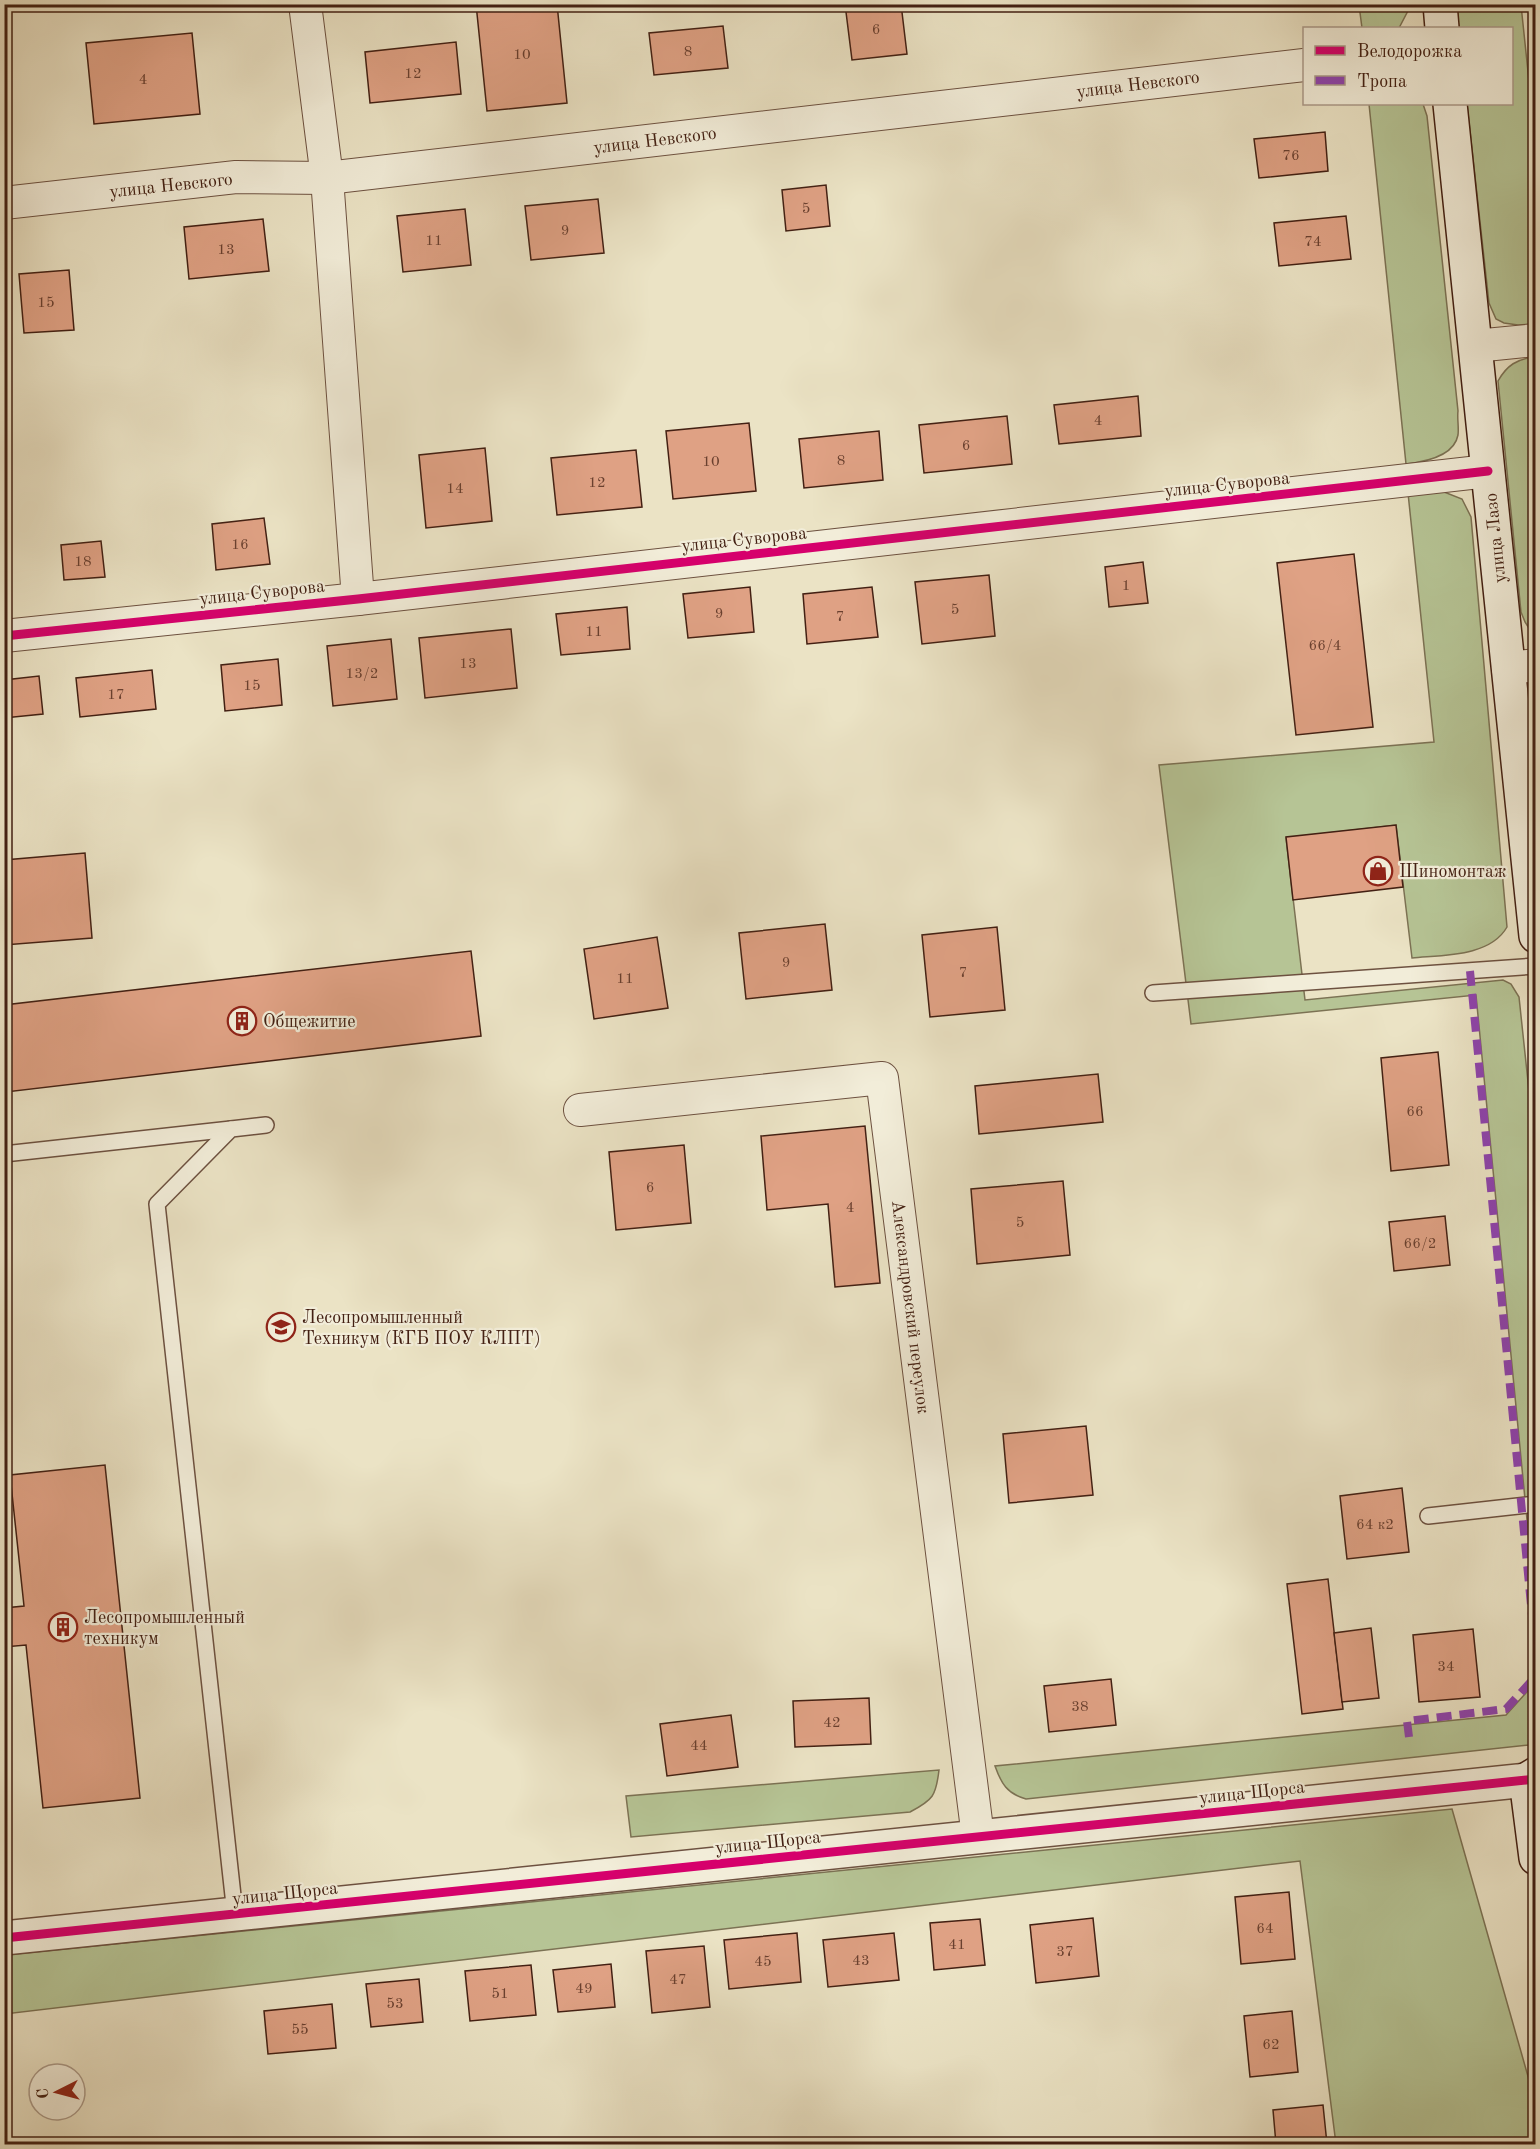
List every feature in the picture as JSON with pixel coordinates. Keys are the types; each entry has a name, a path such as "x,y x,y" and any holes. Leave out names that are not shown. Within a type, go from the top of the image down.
{"street":[{"path":"305,4 327,178 358,599"},
{"path":"1440,4 1442,27"},
{"name":"улица Невского","path":"4,203 236,177 327,178 1303,65"},
{"name":"улица Лазо","path":"1450,105 1488,471 1522,666 1536,936"},
{"path":"1475,346 1536,340"},
{"name":"улица Суворова","path":"4,636 358,599 1488,471"},
{"name":"Александровский переулок","path":"580,1110 882,1078 978,1837"},
{"path":"1532,1778 1536,1858"},
{"name":"улица Щорса","path":"4,1938 1532,1778"}],"lane":[{"path":"1153,993 1536,966"},
{"path":"4,1154 266,1125"},
{"path":"231,1129 157,1204 235,1914"},
{"path":"1428,1516 1536,1504"}],"green space":[{"path":"1359,4 1411,5 1400,27 1362,27"},
{"path":"1456,5 1521,5 1536,148 1535,324 1504,323 1496,319 1489,303 1467,105 1513,105 1513,27 1459,27"},
{"path":"1369,105 1423,105 1427,116 1458,411 1458,435 1451,449 1437,457 1406,464"},
{"path":"1536,357 1535,638 1521,612 1498,381 1513,364 1523,359"},
{"path":"1439,490 1462,499 1471,517 1507,927 1499,937 1477,949 1451,955 1412,958 1396,825 1286,838 1305,1000 1503,980 1511,984 1519,997 1536,1157 1535,1602 1476,995 1191,1024 1159,765 1434,742 1408,493"},
{"path":"1535,1683 1535,1743 1529,1745 1026,1799 1009,1791 995,1766 1506,1715"},
{"path":"939,1770 935,1792 924,1804 910,1812 631,1837 626,1796"},
{"path":"1452,1809 1535,2101 1535,2144 1336,2144 1300,1861 5,2014 5,1955"}],"building":[{"path":"476,4 557,4 567,103 487,111"},
{"path":"845,4 901,4 907,54 852,60"},
{"path":"723,26 728,68 654,75 649,33"},
{"path":"192,33 200,114 94,124 86,43"},
{"path":"456,42 461,94 370,103 365,52"},
{"path":"1325,132 1328,171 1259,178 1254,139"},
{"path":"826,185 830,226 786,231 782,190"},
{"path":"598,199 604,253 531,260 525,206"},
{"path":"465,209 471,265 403,272 397,216"},
{"path":"1346,216 1351,259 1279,266 1274,223"},
{"path":"263,219 269,271 189,279 184,227"},
{"path":"69,270 74,330 24,333 19,274"},
{"path":"1138,396 1141,436 1059,444 1054,405"},
{"path":"1007,416 1012,464 924,473 919,425"},
{"path":"749,423 756,491 673,499 666,431"},
{"path":"879,431 883,480 804,488 799,439"},
{"path":"485,448 492,521 426,528 419,455"},
{"path":"636,450 642,507 557,515 551,458"},
{"path":"264,518 270,564 216,570 212,524"},
{"path":"101,541 105,577 64,580 61,545"},
{"path":"1354,554 1373,727 1296,735 1277,563"},
{"path":"1143,562 1148,603 1109,607 1105,567"},
{"path":"989,575 995,636 922,644 915,582"},
{"path":"750,587 754,632 688,638 683,594"},
{"path":"872,587 878,637 807,644 803,594"},
{"path":"627,607 630,649 561,655 556,614"},
{"path":"511,629 517,688 425,698 419,638"},
{"path":"391,639 397,699 333,706 327,646"},
{"path":"278,659 282,705 225,711 221,665"},
{"path":"152,670 156,709 80,717 76,678"},
{"path":"39,676 43,714 4,718 4,680"},
{"path":"1396,825 1403,887 1293,900 1286,837"},
{"path":"85,853 92,938 4,945 4,860"},
{"path":"825,924 832,990 746,999 739,933"},
{"path":"997,927 1005,1010 930,1017 922,935"},
{"path":"657,937 668,1008 594,1019 584,949"},
{"name":"Общежитие","path":"471,951 481,1036 6,1092 4,1005"},
{"path":"1438,1052 1449,1165 1391,1171 1381,1058"},
{"path":"1098,1074 1103,1122 979,1134 975,1086"},
{"path":"865,1126 880,1283 835,1287 828,1204 767,1210 761,1136"},
{"path":"684,1145 691,1223 616,1230 609,1152"},
{"path":"1063,1181 1070,1255 977,1264 971,1189"},
{"path":"1445,1216 1450,1265 1394,1271 1389,1222"},
{"path":"1086,1426 1093,1495 1009,1503 1003,1434"},
{"name":"Лесопромышленный техникум","path":"105,1465 140,1798 43,1808 26,1645 4,1647 4,1608 24,1606 10,1475"},
{"path":"1402,1488 1409,1552 1347,1559 1340,1496"},
{"path":"1328,1579 1343,1709 1302,1714 1287,1584"},
{"path":"1371,1628 1379,1698 1342,1702 1334,1633"},
{"path":"1473,1629 1480,1697 1419,1702 1413,1635"},
{"path":"1111,1679 1116,1725 1049,1732 1044,1686"},
{"path":"869,1698 871,1744 795,1747 793,1701"},
{"path":"731,1715 738,1767 667,1776 660,1724"},
{"path":"1289,1892 1295,1959 1241,1964 1235,1897"},
{"path":"1093,1918 1099,1976 1036,1983 1030,1925"},
{"path":"980,1919 985,1965 934,1970 930,1923"},
{"path":"797,1933 801,1982 729,1989 724,1940"},
{"path":"894,1933 899,1980 828,1987 823,1940"},
{"path":"704,1946 710,2007 652,2013 646,1951"},
{"path":"611,1964 615,2007 558,2012 553,1970"},
{"path":"531,1965 536,2015 470,2021 465,1971"},
{"path":"419,1979 423,2022 371,2027 366,1984"},
{"path":"332,2004 336,2048 268,2054 264,2011"},
{"path":"1292,2011 1298,2072 1250,2077 1244,2016"},
{"path":"1323,2105 1327,2144 1276,2144 1273,2110"}],"marked path":[{"path":"1470,971 1536,1657"},
{"path":"1409,1737 1407,1721 1506,1709 1536,1676"}],"cycle path":[{"path":"4,636 358,599 1488,471"},
{"path":"4,1938 1536,1779"}],"place":[{"name":"Шиномонтаж","path":"1378,871"},
{"name":"Общежитие","path":"242,1021"},
{"name":"Лесопромышленный Техникум (КГБ ПОУ КЛПТ)","path":"281,1327"},
{"name":"Лесопромышленный техникум","path":"63,1627"}]}
